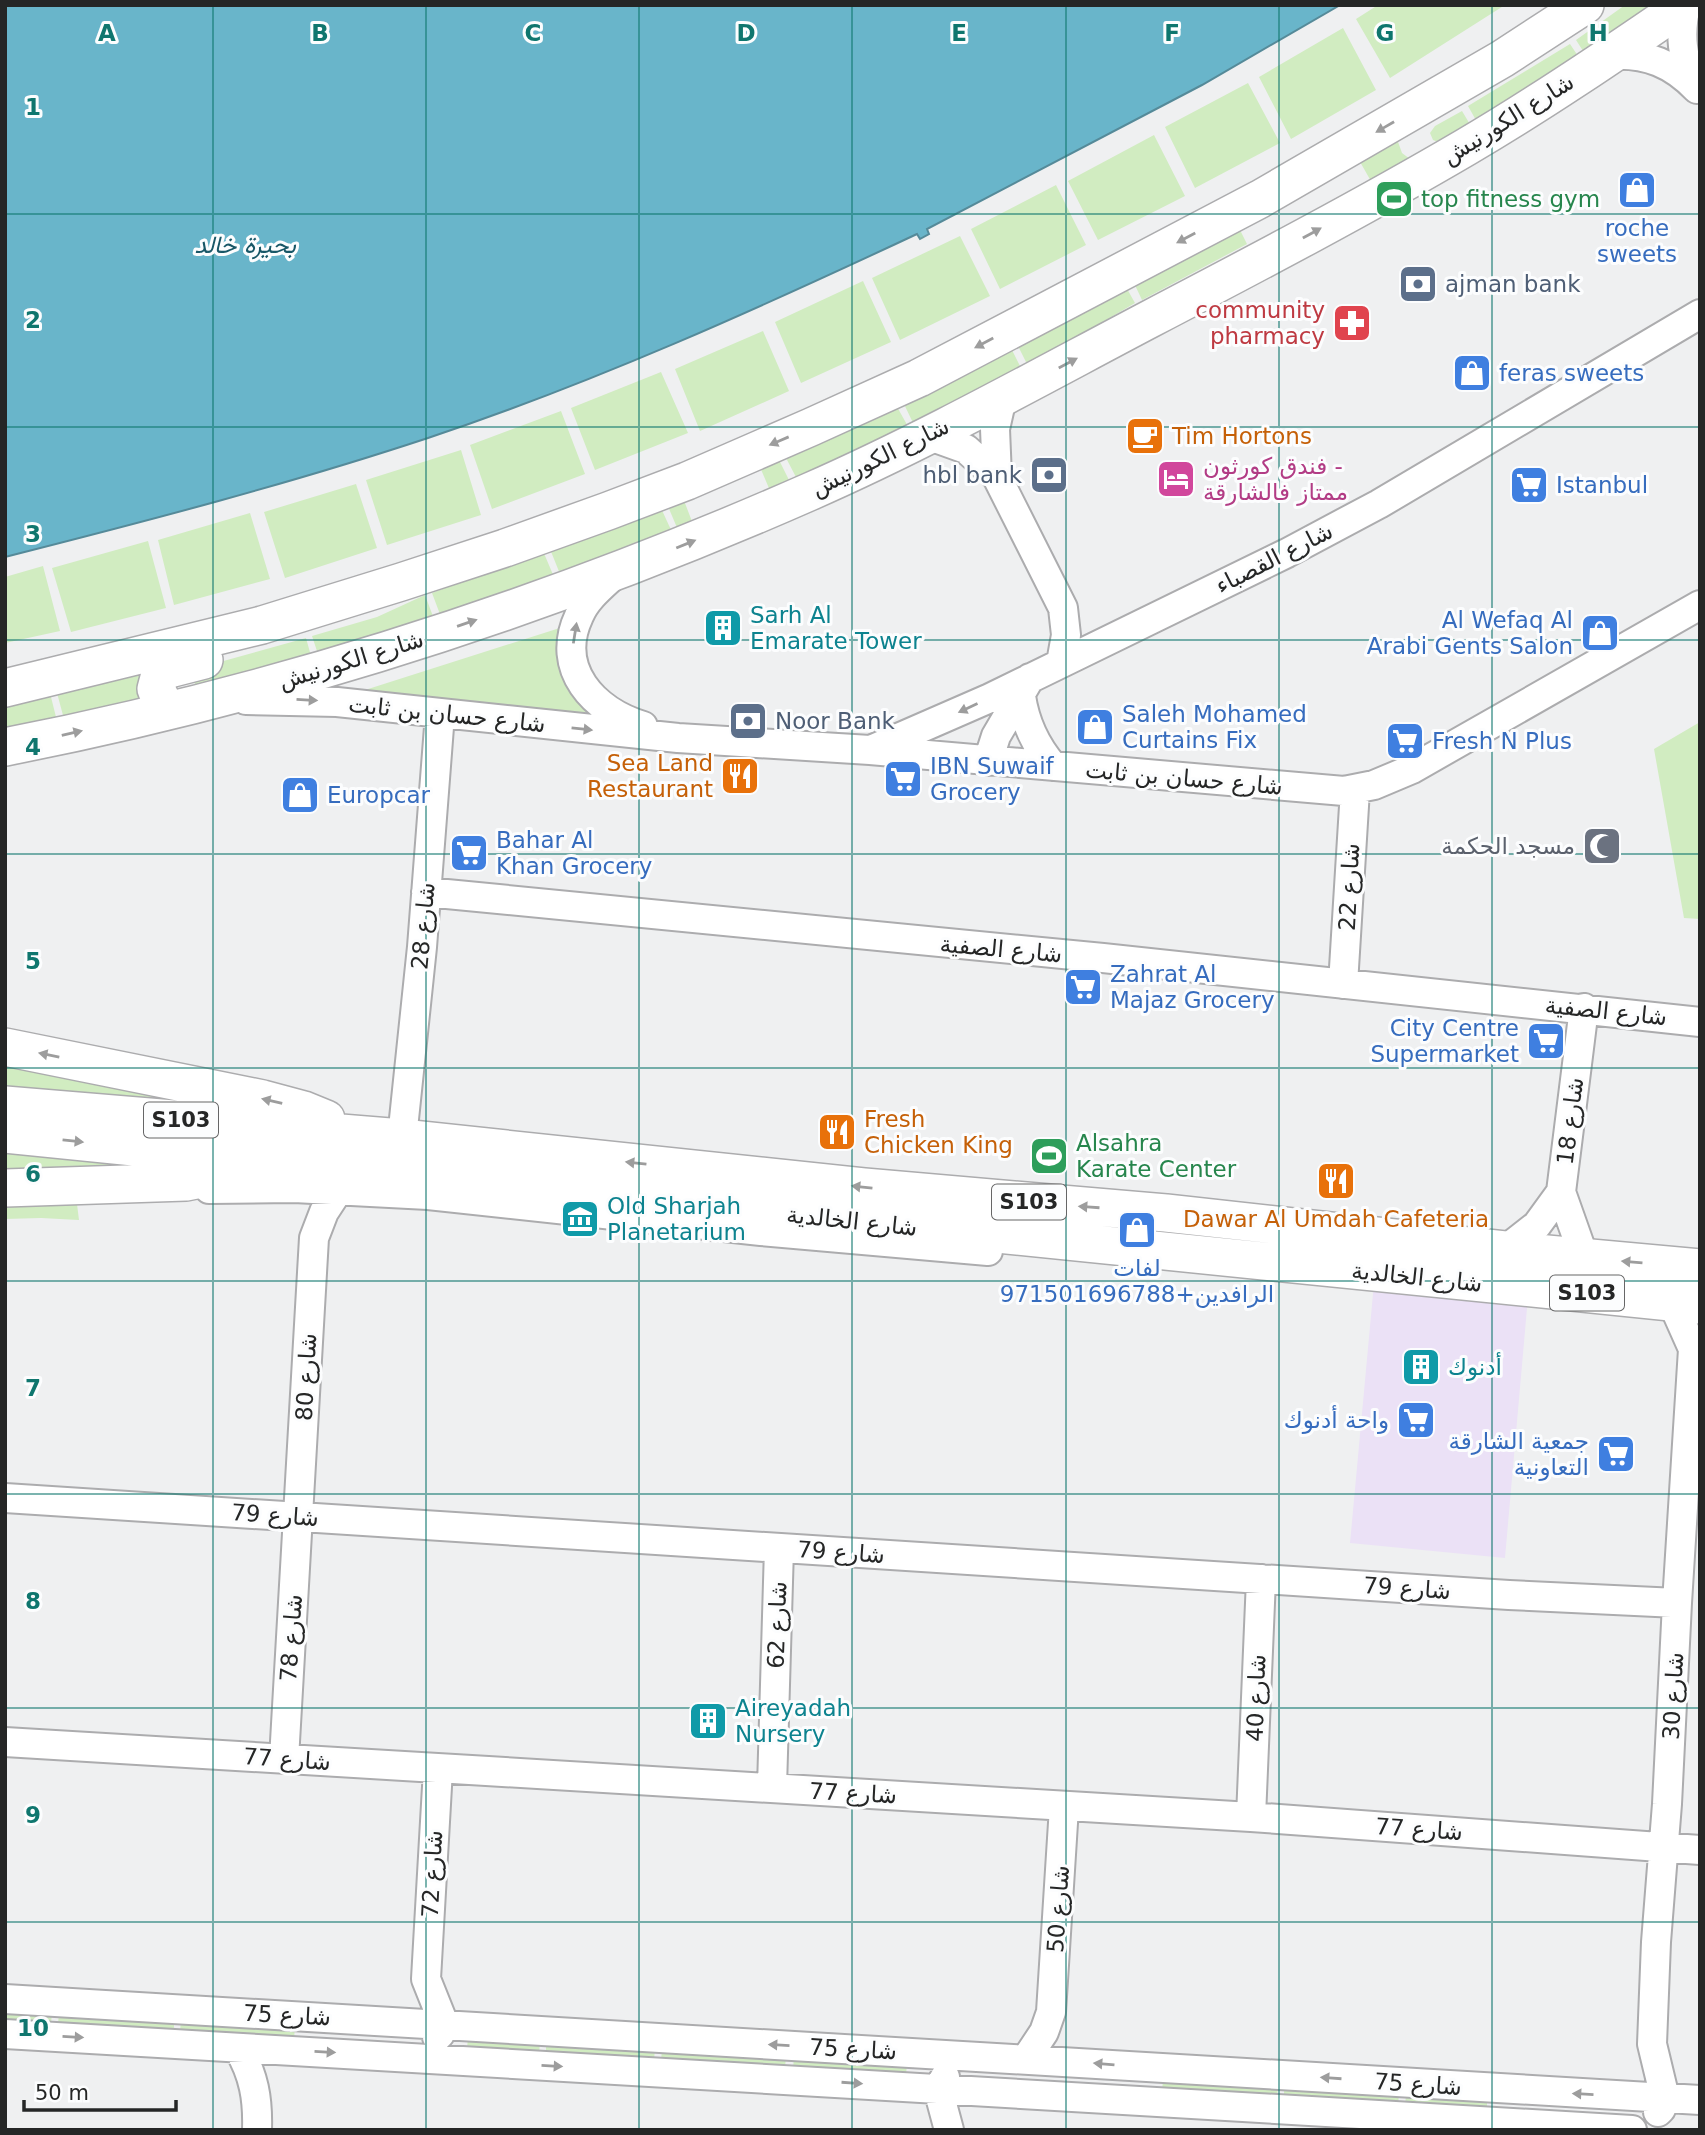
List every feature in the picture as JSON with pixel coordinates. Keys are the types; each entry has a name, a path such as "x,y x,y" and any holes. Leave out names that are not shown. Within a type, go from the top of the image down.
{"main road":[{"path":"5,688 262,625 505,548 712,470 919,378 1260,199 1528,43 1586,5"},
{"name":"شارع الكورنيش","path":"5,747 215,701 418,640 622,568 813,490 1002,398 1445,159 1612,55 1685,5"},
{"path":"1445,159 1432,157 1419,150 1415,139 1417,132 1468,97 1482,70"},
{"path":"1178,305 1200,279 1260,244 1272,234 1275,214 1272,207 1260,199"},
{"path":"167,711 156,690 160,674 169,668 243,647 251,642 262,625"},
{"path":"5,1047 285,1104 322,1117 358,1136"},
{"name":"شارع الخالدية","path":"5,1105 402,1138 864,1187 1166,1213 1700,1268"},
{"name":"شارع الخالدية","path":"5,1134 276,1175 1686,1304"},
{"path":"5,1188 144,1184 204,1180 239,1173 276,1175"}],"street":[{"path":"1528,43 1557,5"},
{"path":"1685,5 1681,45 1688,71 1698,91"},
{"path":"1612,55 1636,55 1659,61 1679,73 1698,91"},
{"name":"شارع القصباء","path":"870,750 1026,687 1061,663 1287,553 1380,504 1700,314"},
{"path":"996,477 995,429 1002,398"},
{"path":"927,435 966,449 996,477 1063,608 1066,635 1061,663"},
{"name":"شارع حسان بن ثابت","path":"622,568 598,589 579,614 573,634 574,665 590,695 609,712 678,738"},
{"name":"شارع حسان بن ثابت","path":"215,701 337,702 678,738 870,750 1332,791 1355,790 1394,778 1431,760 1700,605"},
{"path":"1063,608 1085,625 1110,638"},
{"path":"1001,762 1026,687"},
{"path":"1026,687 1026,719 1034,741 1053,766"},
{"name":"شارع 28","path":"402,1138 440,714"},
{"name":"شارع 22","path":"1343,984 1355,790"},
{"name":"شارع الصفية","path":"426,892 1103,958 1700,1022"},
{"name":"شارع 18","path":"1584,1008 1561,1192 1584,1257"},
{"path":"276,1175 339,1189 428,1195 514,1206 642,1209 1359,1288"},
{"name":"شارع 80","path":"276,1175 298,1204 311,1226 314,1238 299,1517"},
{"name":"شارع 80","path":"314,1238 324,1212 339,1189"},
{"name":"شارع 18","path":"1505,1250 1537,1225 1561,1192"},
{"name":"شارع 30","path":"1665,2098 1652,2044 1677,1603 1697,1343 1684,1325 1686,1304"},
{"name":"شارع 79","path":"5,1498 1261,1579 1677,1603"},
{"name":"شارع 78","path":"284,1759 299,1517"},
{"name":"شارع 62","path":"772,1787 779,1548"},
{"name":"شارع 40","path":"1251,1817 1261,1579"},
{"name":"شارع 77","path":"5,1742 1251,1817 1700,1850"},
{"name":"شارع 72","path":"395,2021 414,2002 426,1979 438,1769"},
{"name":"شارع 50","path":"1020,2059 1044,2032 1051,2012 1064,1807"},
{"name":"شارع 72","path":"426,1979 444,2024"},
{"name":"شارع 75","path":"5,1999 1700,2100"},
{"name":"شارع 50","path":"1051,2012 1069,2061"},
{"path":"369,2055 385,2043 431,2040 440,2034 444,2024"},
{"name":"شارع 75","path":"5,2034 938,2089 1345,2122 1601,2127 1632,2130"},
{"name":"شارع 30","path":"1623,2096 1643,2066 1652,2044"},
{"path":"238,2048 251,2074 257,2117"},
{"path":"257,2117 287,2050"},
{"path":"952,2130 938,2089 943,2079 954,2073 995,2072 1020,2059"},
{"path":"952,2130 974,2092"},
{"path":"1601,2127 1605,2120 1612,2116 1650,2116 1661,2109 1665,2098"}],"shaded area":[{"name":"أدنوك","path":"1374,1283 1528,1297 1505,1558 1350,1543"}],"green space":[{"path":"1378,5 1505,5 1390,78 1356,19"},
{"path":"1625,5 1658,5 1585,54 1576,40"},
{"path":"1343,28 1376,90 1291,139 1259,77"},
{"path":"1570,44 1580,59 1477,122 1468,106"},
{"path":"1248,83 1280,143 1195,188 1165,127"},
{"path":"1462,111 1471,126 1438,142 1433,140 1430,133 1435,126"},
{"path":"1154,135 1185,196 1098,240 1068,181"},
{"path":"1397,139 1402,153 1410,159 1372,183 1359,160"},
{"path":"1056,185 1086,245 1000,289 971,229"},
{"path":"1239,228 1247,244 1142,300 1134,283"},
{"path":"960,236 990,296 900,340 872,278"},
{"path":"863,281 891,342 801,383 775,322"},
{"path":"1126,287 1135,303 1028,366 1018,346"},
{"path":"763,331 789,391 700,431 675,369"},
{"path":"1012,350 1022,370 915,427 903,402"},
{"path":"661,372 688,433 595,470 571,408"},
{"path":"896,405 910,430 798,481 785,456"},
{"path":"561,411 585,474 492,509 470,445"},
{"path":"461,450 481,515 387,545 366,480"},
{"path":"778,458 791,484 771,493 760,467"},
{"path":"356,484 377,548 285,578 264,512"},
{"path":"683,498 693,524 678,530 667,504"},
{"path":"660,506 672,532 560,574 550,549"},
{"path":"250,513 270,579 174,605 158,540"},
{"path":"148,541 166,608 71,632 52,568"},
{"path":"543,551 554,577 441,617 432,593"},
{"path":"43,566 60,631 5,643 5,577"},
{"path":"425,595 434,619 318,654 312,636 377,617"},
{"path":"566,626 596,719 365,690"},
{"path":"306,638 311,656 196,688 191,670"},
{"path":"143,671 149,699 64,719 57,693"},
{"path":"50,693 57,721 5,732 5,703"},
{"path":"1700,722 1700,919 1684,918 1654,749"},
{"path":"5,1063 188,1100 187,1104 5,1088"},
{"path":"5,1150 217,1171 5,1177"},
{"path":"77,1204 79,1220 5,1219 5,1205"},
{"path":"5,2009 52,2012 51,2024 5,2021"},
{"path":"59,2013 174,2019 174,2031 58,2024"},
{"path":"181,2020 295,2027 294,2039 180,2032"},
{"path":"468,2037 540,2042 539,2054 467,2049"},
{"path":"546,2042 655,2049 654,2060 546,2054"},
{"path":"662,2049 786,2056 785,2068 661,2061"},
{"path":"794,2057 907,2064 906,2075 793,2069"},
{"path":"1163,2080 1278,2086 1277,2098 1162,2091"},
{"path":"1284,2087 1399,2094 1398,2105 1284,2098"},
{"path":"1406,2095 1487,2099 1487,2110 1405,2106"}],"water":[{"name":"بحيرة خالد","path":"5,5 1340,5 1202,85 927,229 929,234 920,239 917,234 736,317 614,369 491,416 376,455 218,501 5,557"}],"place":[{"name":"roche sweets","path":"1637,190"},
{"name":"top fitness gym","path":"1394,199"},
{"name":"ajman bank","path":"1418,284"},
{"name":"community pharmacy","path":"1352,323"},
{"name":"feras sweets","path":"1472,373"},
{"name":"Tim Hortons","path":"1145,436"},
{"name":"hbl bank","path":"1049,475"},
{"name":"فندق كورثون - ممتاز فالشارقة","path":"1176,479"},
{"name":"Istanbul","path":"1529,485"},
{"name":"Sarh Al Emarate Tower","path":"723,628"},
{"name":"Al Wefaq Al Arabi Gents Salon","path":"1600,633"},
{"name":"Noor Bank","path":"748,721"},
{"name":"Saleh Mohamed Curtains Fix","path":"1095,727"},
{"name":"Fresh N Plus","path":"1405,741"},
{"name":"Sea Land Restaurant","path":"740,776"},
{"name":"IBN Suwaif Grocery","path":"903,779"},
{"name":"Europcar","path":"300,795"},
{"name":"مسجد الحكمة","path":"1602,846"},
{"name":"Bahar Al Khan Grocery","path":"469,853"},
{"name":"Zahrat Al Majaz Grocery","path":"1083,987"},
{"name":"City Centre Supermarket","path":"1546,1041"},
{"name":"Fresh Chicken King","path":"837,1132"},
{"name":"Alsahra Karate Center","path":"1049,1156"},
{"name":"Dawar Al Umdah Cafeteria","path":"1336,1181"},
{"name":"Old Sharjah Planetarium","path":"580,1219"},
{"name":"لفات الرافدين+971501696788","path":"1137,1230"},
{"name":"أدنوك","path":"1421,1367"},
{"name":"واحة أدنوك","path":"1416,1420"},
{"name":"جمعية الشارقة التعاونية","path":"1616,1454"},
{"name":"Aireyadah Nursery","path":"708,1721"}]}
